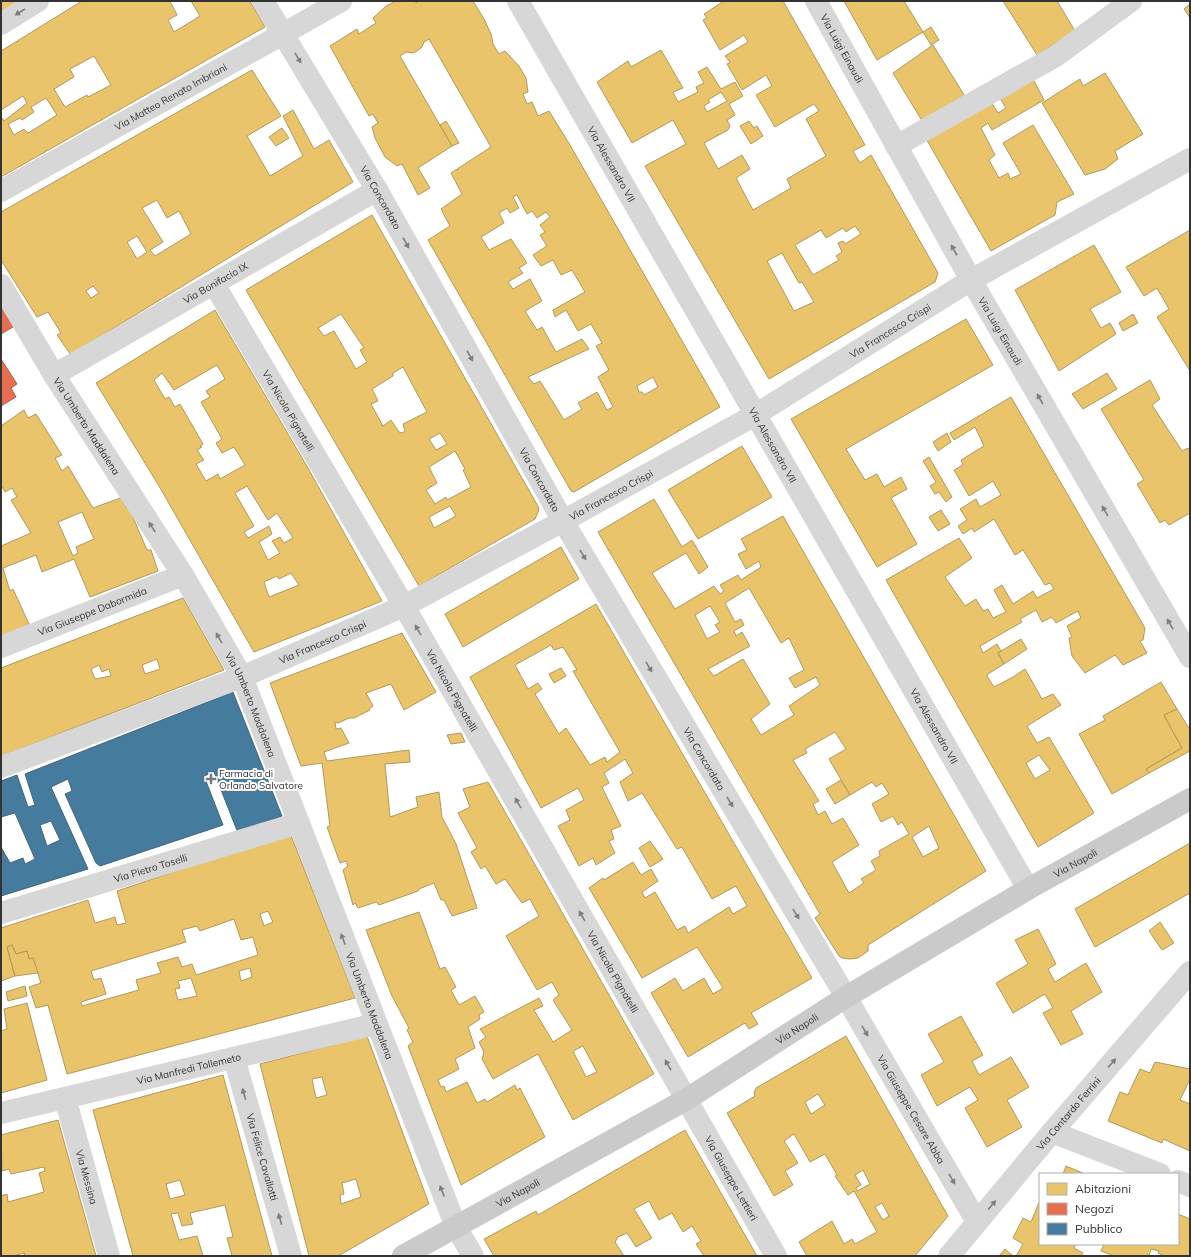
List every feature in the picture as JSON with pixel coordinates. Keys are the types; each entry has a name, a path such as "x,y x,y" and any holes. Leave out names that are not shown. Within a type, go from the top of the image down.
{"main road":[{"name":"Via Napoli","path":"403,1256 687,1099 846,997 1028,890 1190,799"}],"street":[{"path":"1,24 38,1"},
{"name":"Via Concordato","path":"263,1 377,190 563,521 846,997"},
{"name":"Via Matteo Renato Imbriani","path":"1,192 341,1"},
{"name":"Via Alessandro VII","path":"518,1 1028,890"},
{"name":"Via Luigi Einaudi","path":"816,1 971,280 1190,657"},
{"path":"896,146 1056,56 1131,1"},
{"name":"Via Francesco Crispi","path":"1,767 242,677 404,606 563,521 755,415 971,280 1190,159"},
{"name":"Via Bonifacio IX","path":"54,375 377,190"},
{"name":"Via Nicola Pignatelli","path":"214,284 404,606 687,1099"},
{"name":"Via Umberto Maddalena","path":"1,285 54,375 183,575 242,677 456,1227 473,1256"},
{"name":"Via Giuseppe Dabormida","path":"1,647 183,575"},
{"name":"Via Pietro Toselli","path":"1,912 299,823"},
{"name":"Via Contardo Ferrini","path":"949,1256 1052,1132 1190,972"},
{"name":"Via Giuseppe Cesare Abba","path":"846,997 977,1222"},
{"name":"Via Manfredi Tollemeto","path":"1,1113 376,1024"},
{"name":"Via Felice Cavallotti","path":"234,1058 291,1256"},
{"name":"Via Messina","path":"65,1098 109,1256"},
{"name":"Via Giuseppe Lettieri","path":"687,1099 776,1256"},
{"path":"1052,1132 1157,1173"},
{"path":"1179,1181 1190,1186"}],"building: Abitazioni":[{"path":"1,1 19,1 1,12"},
{"path":"82,1 170,1 177,15 168,20 174,32 200,16 191,1 250,1 265,27 1,177 1,119 2,118 4,121 27,103 23,96 1,110 1,51","holes":["94,56 111,85 88,97 87,95 65,107 54,89 74,77 70,69","46,98 57,115 28,133 24,129 14,135 8,124 20,118 22,120 34,112 31,107"]},
{"path":"396,1 415,1 416,3 418,1 473,1 484,19 491,34 493,44 499,54 505,51 519,66 526,78 528,92 523,94 527,104 532,102 538,116 549,111 570,145 720,407 574,492 571,491 428,240 450,226 441,209 462,194 451,173 491,147 429,39 424,42 422,47 417,51 413,53 406,52 400,56 452,146 418,168 430,188 418,195 402,164 397,166 385,157 375,138 372,127 378,123 373,114 369,116 330,46 357,29 359,34 376,23 373,18 386,6","holes":["517,195 527,214 532,211 537,218 546,212 550,217 540,225 545,232 540,235 547,246 533,255 541,266 553,260 561,275 572,270 585,292 553,310 555,317 566,310 578,331 591,324 602,343 596,346 609,370 598,377 613,407 607,410 597,392 578,403 582,409 564,420 540,381 534,384 528,377 589,349 582,339 556,352 542,327 537,330 525,311 542,301 530,279 513,289 508,282 523,273 519,268 527,263 511,239 489,250 481,237 504,223 499,213 507,208 510,213 519,208 513,197","653,377 658,387 644,395 642,392 639,392 637,386"]},
{"path":"724,1 783,1 865,145 853,151 860,163 871,155 938,273 935,282 769,379 645,166 686,144 673,120 632,143 597,82 628,61 631,67 661,50 683,88 673,92 678,102 698,92 696,87 704,83 698,72 707,67 721,89 735,82 743,96 729,104 735,115 727,120 730,126 728,130 704,143 718,169 742,155 750,169 736,178 753,210 791,188 787,179 826,156 806,119 819,111 814,104 775,127 756,95 772,86 766,75 742,90 727,64 730,62 725,56 748,42 744,35 720,50 703,20 707,18 704,14","holes":["721,92 727,101 707,112 704,106 710,102 708,100","855,226 861,234 845,244 843,241 838,243 842,252 836,256 839,260 813,275 795,245 821,230 826,238 843,228 846,232","782,253 799,283 802,282 814,302 794,311 767,261"]},
{"path":"844,1 904,1 923,32 877,60"},
{"path":"1003,1 1057,1 1075,31 1037,55"},
{"path":"1190,4 1190,18 1184,9"},
{"path":"931,27 939,40 931,45 923,32"},
{"path":"933,45 966,98 924,124 893,73"},
{"path":"252,70 281,116 247,136 270,176 303,156 283,116 293,110 314,149 329,140 353,182 86,345 73,358 57,335 61,333 48,312 37,317 1,260 1,212","holes":["157,200 167,218 179,211 191,234 155,256 150,250 163,242 142,208","137,236 147,252 137,259 127,242","93,286 99,293 91,298 86,291"]},
{"path":"1105,73 1143,134 1115,151 1118,159 1105,169 1085,175 1042,103 1080,79 1083,86"},
{"path":"1032,77 1044,100 992,130 988,123 981,128 995,155 989,160 999,178 1008,173 1010,179 1021,174 1003,143 1033,125 1074,194 1057,202 1055,215 991,251 925,137 990,100 998,113 1006,108 998,95"},
{"path":"446,121 459,143 452,146 440,125"},
{"path":"749,121 754,128 757,126 763,136 751,144 740,126"},
{"path":"282,128 289,138 276,146 269,137"},
{"path":"372,215 539,508 535,519 419,586 246,290","holes":["341,314 364,348 360,350 367,362 356,369 334,331 324,336 318,328","403,367 427,412 403,424 405,431 402,433 399,432 391,420 383,426 371,404 378,401 372,389 393,376 393,373","440,433 447,444 436,450 429,439","455,451 465,469 463,470 471,487 447,500 446,497 435,504 426,490 437,483 429,467","450,506 456,516 434,528 429,517"]},
{"path":"1190,230 1190,371 1157,317 1169,309 1157,288 1144,296 1126,267"},
{"path":"1094,245 1121,292 1090,309 1101,328 1110,323 1116,334 1059,371 1015,290"},
{"path":"215,310 308,468 382,601 254,652 159,486 96,383","holes":["217,365 225,379 206,391 210,397 201,402 222,439 216,443 222,453 234,447 245,465 220,479 218,474 206,481 196,464 204,460 197,450 202,447 200,446 203,444 180,404 175,407 169,397 165,399 154,380 162,373 174,390","247,486 268,520 277,513 293,538 284,543 280,537 272,541 280,553 268,560 259,542 272,534 269,526 248,538 244,532 254,526 235,493","291,573 299,585 269,597 264,582 277,576 279,579"]},
{"path":"1133,314 1138,323 1123,331 1119,323"},
{"path":"966,319 993,365 846,449 865,480 877,474 884,487 901,477 907,489 891,498 917,544 877,567 791,419"},
{"path":"1107,373 1117,389 1083,409 1072,394"},
{"path":"1150,380 1160,399 1152,405 1182,451 1188,448 1190,451 1190,513 1169,525 1165,520 1160,523 1137,484 1144,480 1101,409"},
{"path":"1011,397 1145,628 1143,640 1140,641 1147,653 1123,665 1115,655 1085,673 1072,656 1069,638 1072,637 1067,626 1081,618 1078,611 1056,623 1052,617 1042,622 1036,610 1020,619 1022,622 980,646 983,653 997,644 1001,651 998,653 1004,664 987,676 994,687 1025,669 1042,699 1053,694 1061,705 1027,726 1037,743 1049,737 1094,813 1038,847 886,580 959,538 972,558 945,577 965,606 976,599 983,611 988,609 993,618 1006,612 994,590 1002,585 1013,604 1033,591 1037,598 1054,589 1050,583 1045,585 1023,550 1015,555 994,519 974,532 972,528 963,534 958,526 967,520 960,509 976,499 980,507 1001,495 993,481 969,496 954,470 963,465 961,460 984,446 975,427 954,440 950,433","holes":["1039,755 1050,770 1035,779 1026,763"]},
{"path":"24,410 28,418 36,414 62,455 55,458 62,471 68,466 93,508 123,497 126,508 129,508 147,550 151,550 158,571 90,597 74,559 42,572 36,555 3,568 10,591 13,589 29,624 1,641 1,546 31,533 11,500 17,497 12,488 5,492 1,485 1,426","holes":["82,512 94,539 76,547 78,553 73,556 58,522"]},
{"path":"947,433 951,442 938,451 933,442"},
{"path":"742,446 772,497 698,539 668,490"},
{"path":"929,457 952,497 946,502 939,492 935,494 930,486 936,482 923,461"},
{"path":"654,499 682,547 692,540 708,567 699,574 686,553 652,573 675,609 714,586 720,594 724,591 720,585 738,575 741,580 761,567 759,561 746,569 738,554 747,550 741,539 783,516 986,871 868,945 868,951 858,958 850,959 839,956 815,918 820,914 598,532","holes":["749,588 781,643 789,638 804,670 789,678 795,688 816,677 820,685 789,706 794,715 761,735 751,719 770,704 743,659 714,676 708,669 750,646 742,632 736,636 734,631 744,625 741,619 735,622 725,603","710,606 720,622 715,625 720,632 707,639 695,615","835,732 846,749 829,759 850,795 872,782 876,787 882,783 889,794 872,804 881,822 893,816 898,825 902,822 909,834 879,851 880,856 871,861 876,870 861,879 864,883 849,893 832,862 859,845 843,818 832,824 825,811 818,815 813,804 819,801 793,760 807,753 805,749","929,826 939,848 923,857 912,837"]},
{"path":"941,510 950,524 938,531 929,517"},
{"path":"561,547 579,579 463,647 445,614"},
{"path":"183,598 224,670 1,756 1,668","holes":["157,659 160,669 145,674 142,665","99,665 102,672 109,669 111,676 95,679 91,669"]},
{"path":"596,604 812,978 751,1013 758,1024 749,1029 745,1023 688,1057 651,993 675,978 683,991 704,978 713,994 723,988 697,947 642,978 589,888 603,878 604,880 633,862 641,875 651,869 658,881 642,892 645,898 655,892 677,930 685,926 688,933 729,907 733,914 747,906 736,886 712,899 682,847 677,849 642,793 628,801 620,782 633,773 625,759 604,773 609,783 602,787 621,826 611,830 614,839 609,841 615,853 596,865 593,858 579,866 558,826 570,820 566,810 584,800 578,788 541,808 470,677","holes":["551,645 554,650 563,647 577,670 573,671 620,752 607,762 605,757 590,765 566,728 559,734 535,694 542,689 538,683 528,689 515,665"]},
{"path":"402,633 436,692 404,710 391,684 366,693 373,706 369,709 370,710 354,718 349,718 338,723 335,722 336,729 341,728 349,743 324,752 327,761 409,750 410,762 385,764 390,817 418,807 416,797 439,792 442,817 456,844 477,908 452,916 444,900 441,900 434,883 419,889 418,891 379,905 376,902 358,908 355,903 353,905 343,870 348,866 346,861 340,863 327,827 330,826 322,763 301,766 270,683"},
{"path":"1021,639 1027,649 1004,664 998,653"},
{"path":"561,668 566,676 554,683 549,674"},
{"path":"1161,682 1177,709 1164,715 1182,748 1146,769 1149,773 1112,794 1079,734 1105,720 1103,716"},
{"path":"1177,709 1190,730 1190,751 1149,773 1146,769 1182,748 1164,715"},
{"path":"461,733 465,742 451,744 447,735"},
{"path":"841,780 850,795 835,804 826,789"},
{"path":"488,782 654,1074 573,1120 538,1054 493,1079 482,1059 484,1052 479,1042 486,1037 480,1029 539,998 543,1006 534,1010 553,1042 572,1030 553,1000 559,995 552,982 537,990 506,936 539,916 530,899 522,903 505,879 496,884 485,866 481,869 471,852 477,848 458,813 470,807 463,789","holes":["583,1046 597,1072 586,1077 573,1051"]},
{"path":"290,833 355,998 67,1074 48,1005 36,1008 29,987 41,983 33,958 29,959 27,951 16,954 12,945 7,947 15,976 1,981 1,928 88,900 95,923 115,917 117,925 126,923 117,891","holes":["268,911 273,922 264,926 260,914","234,919 241,940 253,937 258,955 196,975 192,964 182,967 178,957 157,963 161,973 136,980 139,990 82,1006 81,1002 106,994 101,978 94,980 91,971 186,942 182,930 197,926 200,931","250,968 252,977 241,981 239,971","191,978 197,996 178,1000 175,989 180,988 178,981"]},
{"path":"650,841 663,859 650,867 639,848"},
{"path":"1190,843 1190,893 1095,947 1075,909"},
{"path":"419,912 440,969 445,967 456,987 451,990 459,1005 475,996 484,1012 479,1015 480,1019 468,1027 475,1048 455,1059 459,1069 438,1080 441,1087 444,1086 446,1092 467,1082 477,1103 485,1099 487,1102 515,1085 517,1090 520,1088 545,1137 461,1185 408,1046 413,1042 407,1030 409,1028 392,996 366,930"},
{"path":"1160,922 1174,943 1162,950 1149,931"},
{"path":"1038,929 1056,964 1048,969 1055,982 1086,963 1102,992 1071,1011 1083,1034 1061,1045 1043,1013 1053,1008 1045,994 1013,1013 996,983 1028,964 1015,940"},
{"path":"12,945 16,954 27,951 29,959 33,958 38,973 15,976 7,947"},
{"path":"25,986 27,996 8,1001 6,992"},
{"path":"27,1003 47,1080 1,1093 1,1031 7,1029 4,1009"},
{"path":"961,1016 983,1055 972,1061 979,1075 1011,1057 1029,1087 1007,1100 1022,1127 987,1147 965,1108 978,1100 970,1087 937,1106 921,1075 944,1062 928,1034"},
{"path":"367,1036 429,1204 338,1256 309,1256 260,1064","holes":["322,1077 327,1095 316,1098 312,1079","356,1179 361,1197 341,1204 340,1195 344,1194 342,1183"]},
{"path":"846,1036 948,1216 915,1256 807,1256 799,1242 832,1221 844,1244 852,1239 855,1244 877,1232 854,1191 848,1195 835,1176 837,1175 825,1154 810,1162 794,1134 784,1141 798,1163 785,1171 793,1185 774,1196 727,1113 755,1096 754,1093 756,1088","holes":["818,1094 825,1105 811,1114 805,1102","863,1170 870,1184 857,1191 856,1188 861,1185 855,1175","882,1203 889,1216 883,1220 875,1207"]},
{"path":"1155,1062 1190,1069 1190,1079 1180,1100 1190,1104 1190,1151 1163,1139 1162,1143 1108,1121 1120,1092 1128,1095 1140,1069 1150,1073"},
{"path":"223,1075 272,1256 232,1256 227,1238 233,1237 225,1205 190,1213 193,1224 182,1226 178,1213 171,1214 179,1240 197,1236 203,1256 133,1256 93,1110","holes":["180,1180 185,1195 170,1199 166,1184"]},
{"path":"58,1120 96,1256 25,1256 24,1253 13,1256 1,1256 1,1196 7,1194 8,1202 44,1192 39,1173 45,1171 44,1167 11,1174 9,1169 2,1171 1,1135"},
{"path":"685,1130 757,1256 704,1256 696,1244 701,1241 692,1226 683,1232 672,1213 659,1220 649,1201 634,1209 652,1238 636,1247 627,1233 618,1237 615,1242 624,1256 494,1256 484,1239 536,1211 538,1215"},
{"path":"1066,1166 1083,1173 1063,1173"},
{"path":"1039,1202 1039,1245 1076,1245 1074,1248 1083,1253 1081,1256 1016,1256 1023,1244 1013,1238 1023,1218 1031,1222"},
{"path":"1179,1214 1190,1219 1190,1256 1164,1256 1158,1253 1159,1251 1151,1249 1149,1256 1114,1256 1101,1251 1104,1245 1179,1245"},
{"path":"1005,1249 1013,1256 999,1256"}],"building: Negozi":[{"path":"1,306 13,327 1,334"},
{"path":"1,359 17,384 11,388 16,397 1,406"}],"building: Pubblico":[{"path":"233,692 282,816 238,833 214,772 204,776 223,825 100,866 96,863 65,794 72,791 68,779 51,787 88,869 1,896 1,847 10,863 23,858 25,864 35,859 15,813 1,817 1,781 17,775 28,807 35,805 25,774","holes":["51,821 60,840 47,846 40,825"]}],"place":[{"name":"Farmacia di Orlando Salvatore","path":"211,779"}]}
